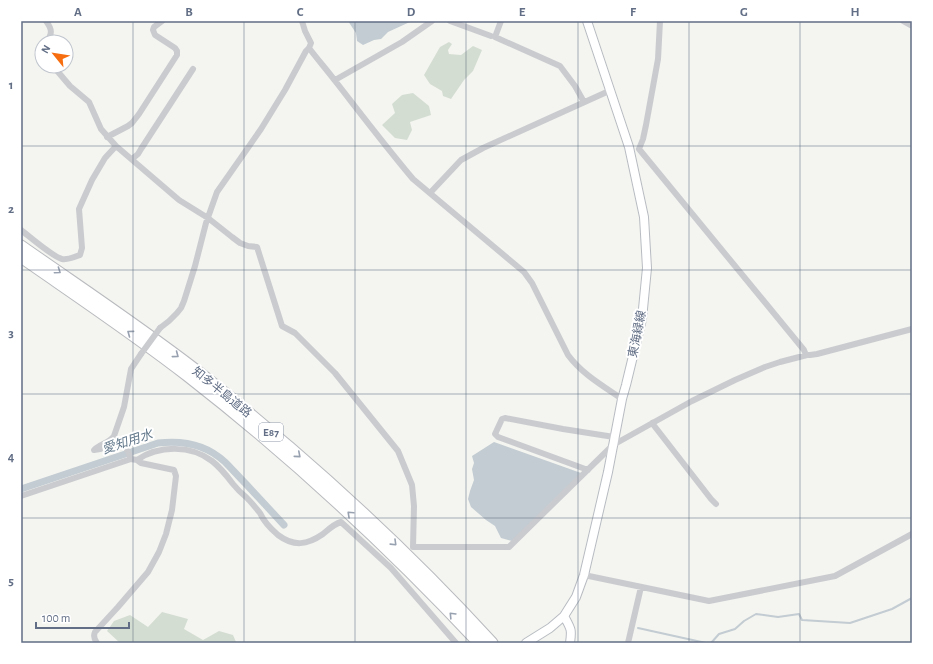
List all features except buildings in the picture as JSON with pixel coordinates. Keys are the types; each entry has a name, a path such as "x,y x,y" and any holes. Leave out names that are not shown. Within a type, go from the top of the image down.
{"highway":[{"name":"知多半島道路","path":"23,253 154,350 210,393 268,441 388,549 479,643"},
{"name":"知多半島道路","path":"23,253 165,347 216,386 268,429 329,482 394,542 492,643"}],"main road":[{"name":"東海緑線","path":"526,643 550,628 564,616 576,597 584,575 608,472 622,399 642,319 647,268 644,217 630,151 587,21"},
{"path":"564,616 572,632 570,643"}],"street":[{"path":"46,21 51,29 50,34"},
{"path":"107,137 132,123 177,55 175,48 155,35 153,30 154,27 162,21"},
{"path":"97,643 94,636 95,632 148,572 159,552 166,534 172,510 176,476 174,470 141,464 134,459 124,445 94,450 98,446 112,439 114,436 124,407 131,369 160,328 177,313 184,302 195,266 202,235 217,192 265,122 309,48 311,43 302,21"},
{"path":"335,80 402,42 432,21"},
{"path":"450,21 491,36"},
{"path":"501,21 495,37 560,66 575,86 584,102"},
{"path":"639,150 646,125 656,66 660,21"},
{"path":"903,21 912,26"},
{"path":"309,48 413,179 524,272 532,282 568,354 575,364 622,399"},
{"path":"132,159 138,154 193,69"},
{"path":"60,74 70,86 89,102 101,129 116,146 179,200 208,218 240,242 248,246 257,247 282,326 302,339 335,373 398,451 412,486 414,506 413,547 509,546 588,470 614,441 753,372 780,362 806,355 817,354 912,329"},
{"path":"430,193 461,160 483,148 609,91"},
{"path":"21,230 55,256 63,259 73,258 80,254 82,248 80,209 92,180 105,158 116,146"},
{"path":"630,151 639,150"},
{"path":"639,150 804,350 806,355"},
{"path":"588,470 498,437 495,434 502,419 505,418 595,434 614,441"},
{"path":"652,423 716,504"},
{"path":"21,496 155,451 172,449 198,453 206,457 230,479 236,488 260,513 273,531 282,538 297,544 303,543 314,539 341,522 391,568 456,643"},
{"path":"584,575 709,601 835,576 912,534"},
{"path":"628,643 640,587"}],"shaded area":[{"path":"348,21 412,21 388,32 381,39 374,40 363,45 357,41 356,33"},
{"path":"449,42 452,44 448,50 449,54 461,55 473,46 482,50 473,71 464,80 451,99 443,96 442,91 430,84 424,75 440,47"},
{"path":"413,93 429,106 431,115 410,122 412,130 407,140 395,138 382,125 395,113 392,104 402,95"},
{"path":"494,442 581,473 512,541 501,538 495,526 471,507 468,499 474,480 472,469 474,463 472,456"},
{"path":"162,612 188,619 184,629 203,640 219,631 233,635 236,642 240,643 120,643 107,631 114,621 130,615 148,627"}],"waterway":[{"name":"愛知用水","path":"21,489 158,443 185,443 210,451 218,456 284,525"},
{"path":"711,643 719,634 735,629 744,621 756,614 778,617 799,614 802,620 850,623 892,609 912,598"},
{"path":"638,628 706,643"}]}
